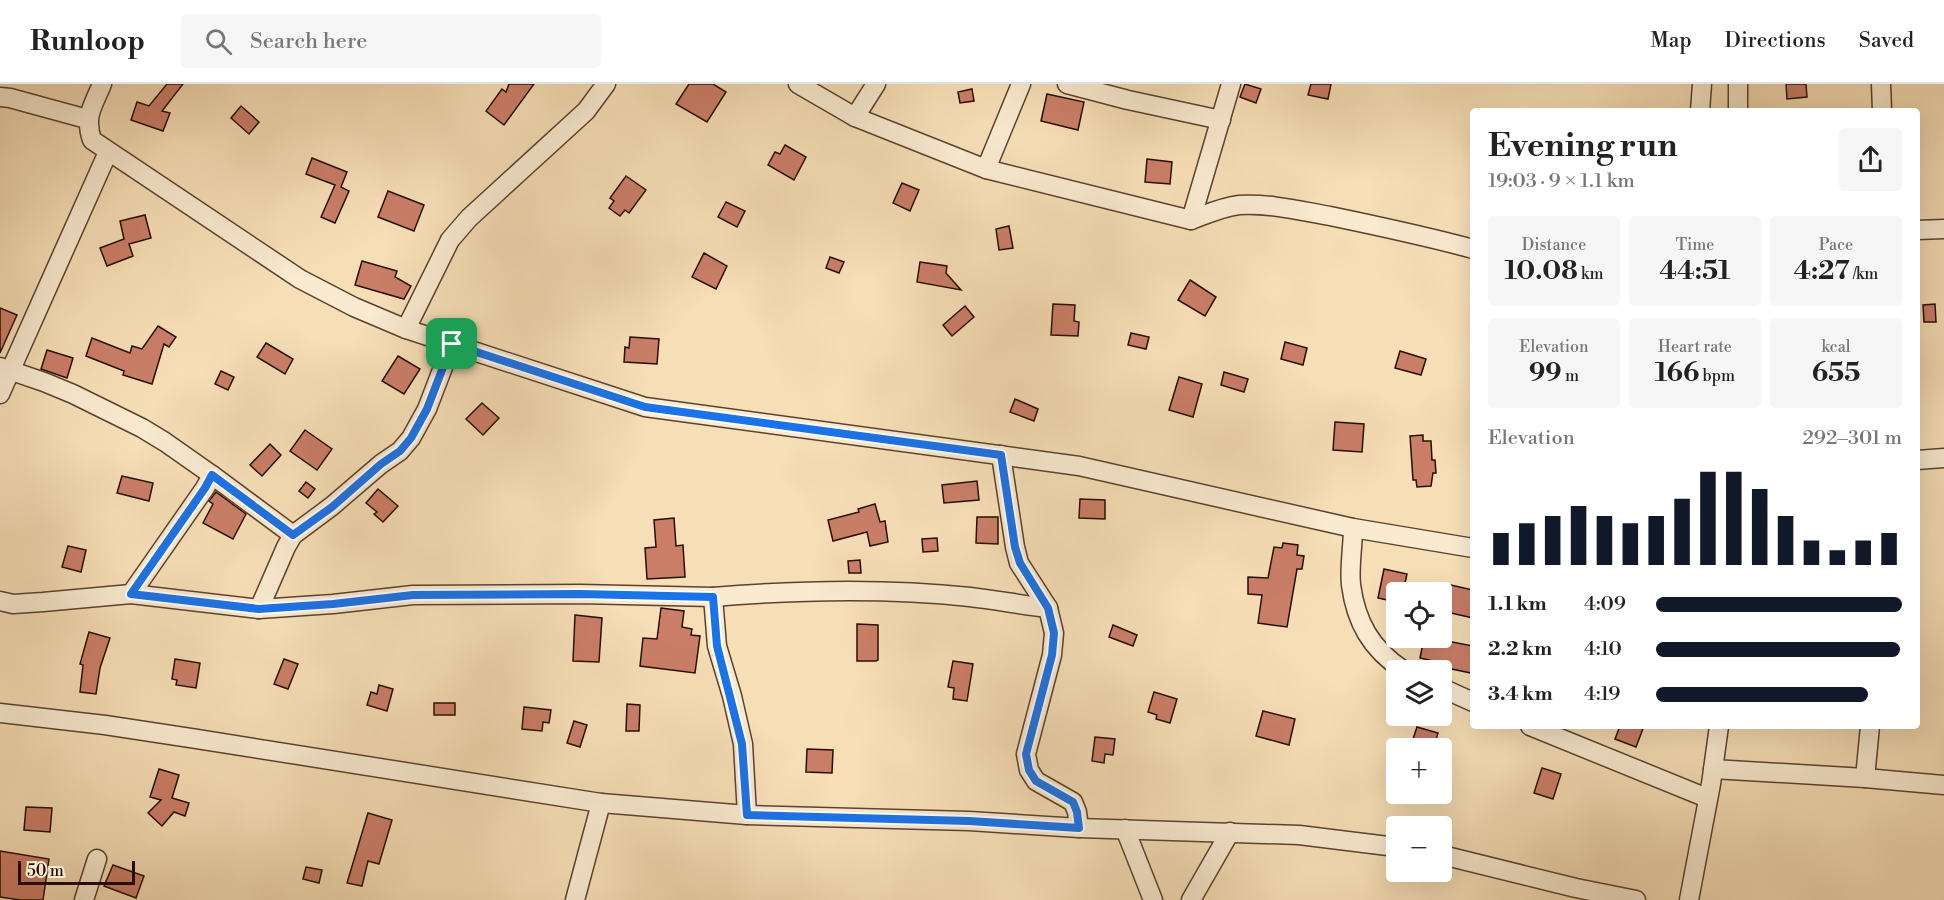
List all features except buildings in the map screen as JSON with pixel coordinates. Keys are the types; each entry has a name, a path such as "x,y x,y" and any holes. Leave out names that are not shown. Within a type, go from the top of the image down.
{"street":[{"path":"102,84 87,119 92,140 300,279 354,307 406,329 645,407 1079,466 1353,528 1470,548"},
{"path":"406,329 450,240 469,218 586,111 606,84"},
{"path":"798,84 855,117 986,169 1191,220 1220,208 1258,206 1307,212 1376,225 1470,248"},
{"path":"855,117 876,84"},
{"path":"986,169 1021,84"},
{"path":"1067,84 1221,120"},
{"path":"1191,220 1231,84"},
{"path":"1738,84 1738,108"},
{"path":"1881,84 1882,108"},
{"path":"1688,108 1702,87"},
{"path":"1700,108 1702,87"},
{"path":"0,97 87,119"},
{"path":"0,394 6,369 108,152"},
{"path":"1920,230 1944,229"},
{"path":"259,609 293,535 332,507 381,464 400,451 411,438 427,409 452,344"},
{"path":"6,369 73,394 142,428 212,475 293,535"},
{"path":"1001,455 1015,547 1020,563 1048,608 1054,633 1052,655 1026,754 1029,770 1036,781 1073,802 1079,828"},
{"path":"1920,460 1944,458"},
{"path":"131,594 212,475"},
{"path":"1353,528 1351,583 1360,623 1387,660"},
{"path":"0,601 13,604 42,603 131,594 259,609 413,595 580,594 713,597 770,592 870,592 969,597 1048,608"},
{"path":"713,597 717,646 742,744 747,815"},
{"path":"1452,693 1470,701"},
{"path":"0,713 197,739 601,803 747,815 969,821 1079,828 1299,835 1386,847"},
{"path":"1537,729 1707,798"},
{"path":"1689,900 1719,729"},
{"path":"1865,778 1870,729"},
{"path":"1713,769 1944,784"},
{"path":"575,900 601,803"},
{"path":"1125,829 1153,900"},
{"path":"1191,900 1230,832"},
{"path":"1452,858 1575,894 1636,900"},
{"path":"84,900 97,859"}],"route":[{"path":"452,344 645,407 1001,455 1015,547 1020,563 1048,608 1054,633 1052,655 1026,754 1029,770 1036,781 1073,802 1079,828 969,821 747,815 742,744 732,696 717,646 713,597 519,593 413,595 259,609 131,594 212,475 293,535 332,507 381,464 400,451 411,438 427,409 452,344"}]}
